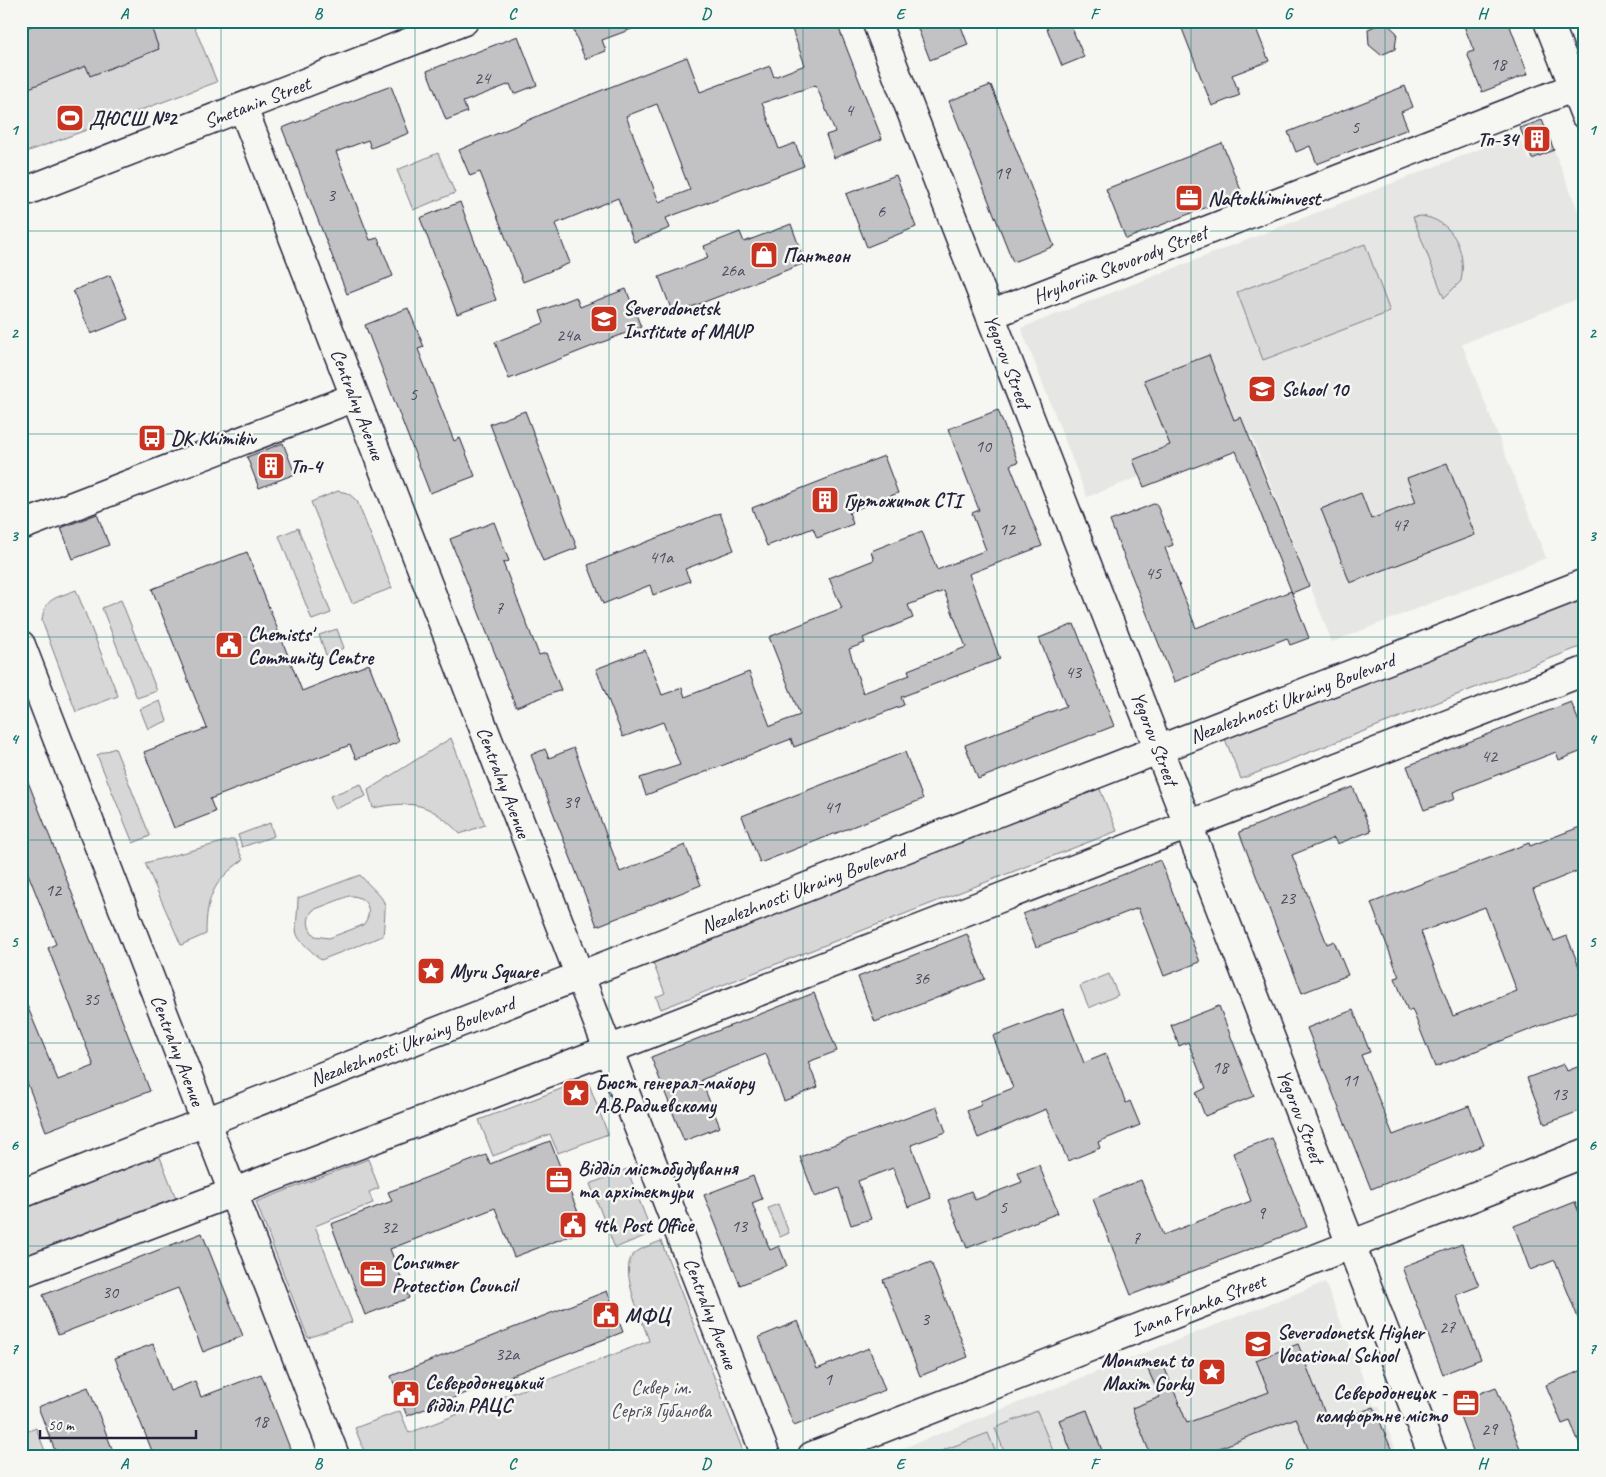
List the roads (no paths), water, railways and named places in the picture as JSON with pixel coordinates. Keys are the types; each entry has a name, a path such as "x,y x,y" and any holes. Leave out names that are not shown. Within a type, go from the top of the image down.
{"street":[{"name":"Smetanin Street","path":"21,193 464,21"},
{"name":"Yegorov Street","path":"876,21 1433,1456"},
{"path":"1548,21 1579,85 1585,115"},
{"name":"Hryhoriia Skovorody Street","path":"990,315 1579,85"},
{"name":"Centralny Avenue","path":"242,108 766,1456"},
{"path":"21,526 355,397"},
{"name":"Nezalezhnosti Ukrainy Boulevard","path":"21,1194 1585,583"},
{"name":"Centralny Avenue","path":"21,645 335,1456"},
{"path":"21,1273 608,1050 1585,671"},
{"name":"Ivana Franka Street","path":"812,1456 1585,1153"}],"place":[{"name":"ДЮСШ №2","path":"70,118"},
{"name":"Тп-34","path":"1537,139"},
{"name":"Naftokhiminvest","path":"1189,198"},
{"name":"Пантеон","path":"764,255"},
{"name":"Severodonetsk Institute of MAUP","path":"604,319"},
{"name":"School 10","path":"1262,389"},
{"name":"DK Khimikiv","path":"152,438"},
{"name":"Тп-4","path":"271,466"},
{"name":"Гуртожиток СТІ","path":"825,500"},
{"name":"Chemists' Community Centre","path":"229,645"},
{"name":"Myru Square","path":"431,971"},
{"name":"Бюст генерал-майору А.В.Радиевскому","path":"576,1093"},
{"name":"Відділ містобудування та архітектури","path":"559,1180"},
{"name":"4th Post Office","path":"573,1225"},
{"name":"Consumer Protection Council","path":"373,1274"},
{"name":"МФЦ","path":"606,1315"},
{"name":"Severodonetsk Higher Vocational School","path":"1258,1344"},
{"name":"Monument to Maxim Gorky","path":"1212,1372"},
{"name":"Сєвєродонецький відділ РАЦС","path":"406,1394"},
{"name":"Сєвєродонецьк - комфортне місто","path":"1466,1403"}],"park label":[{"name":"Сквер ім. Сергія Губанова","path":"661,1398"}]}
